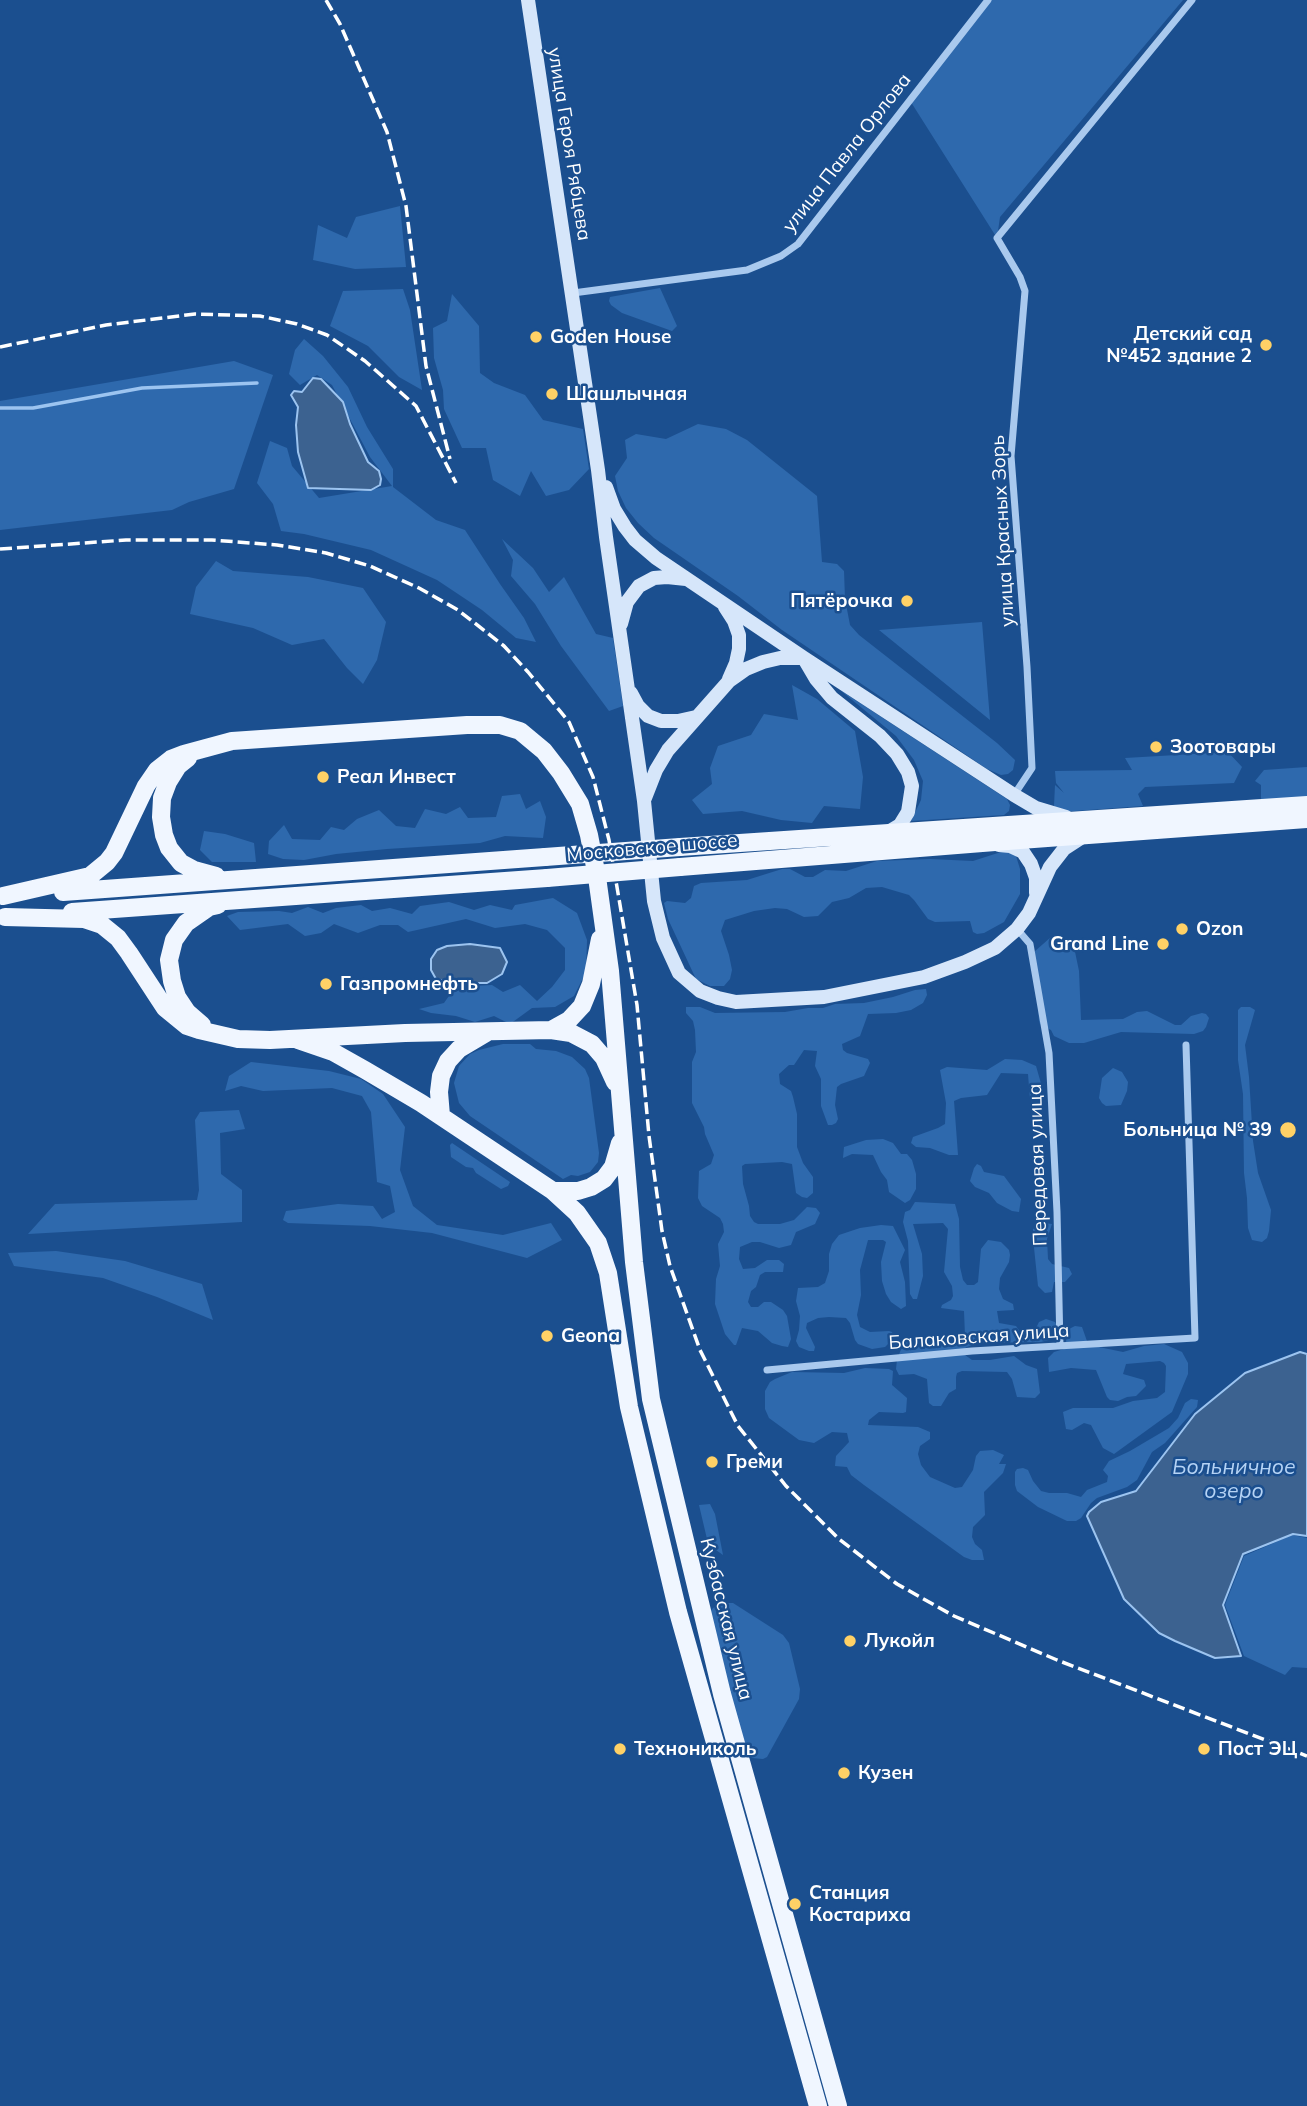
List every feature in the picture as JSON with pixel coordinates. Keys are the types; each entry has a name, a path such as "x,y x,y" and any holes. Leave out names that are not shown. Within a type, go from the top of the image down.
{"main road":[{"name":"улица Героя Рябцева","path":"528,0 598,470"},
{"path":"598,470 614,509 630,534 656,558 1014,795 1036,808 1084,828 1049,867 1029,913 1017,929 995,948 924,977 824,997 736,1002 700,991 679,973 663,938 654,901 644,801 598,470"},
{"path":"620,630 627,602 639,586 654,578 667,576 691,580"},
{"path":"722,603 734,621 739,635 736,663 729,681"},
{"path":"644,801 656,770 668,750 729,681 746,669 763,662 780,658 804,658"},
{"path":"804,658 816,680 832,698 880,736 897,754 908,772 912,786 908,812 900,825 885,835"},
{"path":"629,689 638,706 648,716 661,721 678,721 697,716"},
{"path":"1,896 90,876 114,853 146,786 157,770 171,760 197,751 232,741 467,725 500,725 520,731 544,751 580,804 589,835 610,971 624,1133 613,1167 604,1179 578,1191 553,1191"},
{"path":"197,751 178,766 162,799 161,817 169,848 181,863 194,870 214,876 255,878"},
{"name":"Московское шоссе","path":"2,917 547,878 980,843 1084,828 1307,804"},
{"name":"Московское шоссе","path":"1,896 680,847 885,835 1307,819"},
{"path":"980,843 1010,846 1023,852 1036,878 1036,898"},
{"path":"210,1032 187,1012 177,997 169,960 174,940 186,923 209,907 253,898"},
{"path":"2,917 84,919 102,925 118,938 130,953 165,1008 187,1026 238,1039 298,1040 405,1033 551,1030 571,1033 592,1044 604,1058 620,1091"},
{"path":"551,1030 569,1020 582,1006 591,984 603,926"},
{"path":"441,1116 440,1084 447,1061 459,1049 488,1032"},
{"path":"298,1040 332,1052 354,1064 441,1116 553,1191 577,1213 597,1243 608,1273 629,1407 678,1612 818,2106"},
{"name":"Кузбасская улица","path":"624,1133 634,1262 651,1399 722,1694 838,2106"}],"street":[{"name":"улица Павла Орлова","path":"573,293 747,270 781,256 798,244 988,0"},
{"name":"улица Красных Зорь","path":"1014,795 1032,768 1011,456 1025,290 1020,276 997,238 1192,0"},
{"name":"Передовая улица","path":"1017,929 1030,944 1049,1053 1060,1346"},
{"name":"Балаковская улица","path":"767,1370 985,1350 1195,1338 1186,1045"}],"shaded area":[{"path":"987,0 1183,0 1000,217 997,238 909,99"},
{"path":"400,206 406,267 355,269 313,260 318,225 347,238 356,217"},
{"path":"660,288 677,326 672,331 622,313 609,301 610,297"},
{"path":"403,289 410,310 422,390 399,377 368,346 330,326 343,291"},
{"path":"452,294 479,326 480,373 494,383 525,395 543,420 583,429 589,469 569,490 546,496 531,471 520,496 493,480 486,448 462,448 444,409 443,390 434,358 433,328 447,321"},
{"path":"304,339 323,356 348,387 367,427 393,469 393,487 436,520 465,530 524,618 536,642 516,638 482,610 437,580 371,550 281,531 273,504 257,483 270,441 287,448 292,466 319,498 392,486 370,457 332,385 317,375 300,385 289,374 295,350"},
{"path":"234,361 273,375 234,489 189,502 172,510 0,530 0,401"},
{"path":"698,424 726,429 747,440 817,496 822,562 837,564 844,571 850,625 859,635 997,743 1015,760 1013,770 1001,775 987,769 782,630 654,538 638,523 626,508 615,476 627,458 625,440 636,434 666,439"},
{"path":"502,539 533,568 549,592 564,577 596,634 613,638 623,706 609,711 561,646 535,604 511,576 513,560"},
{"path":"216,561 233,571 308,577 363,588 386,622 377,660 363,684 324,639 292,645 253,628 190,614 196,587"},
{"path":"982,622 990,720 879,630"},
{"path":"792,685 817,699 855,731 863,777 860,809 824,806 812,823 781,820 742,811 703,814 692,800 712,784 710,768 718,746 751,735 764,714 798,720"},
{"path":"840,690 1007,799 1009,811 1004,815 911,821 921,800 923,781 914,760 896,736"},
{"path":"1228,752 1242,767 1234,783 1145,787 1138,794 1143,806 1061,812 1054,806 1055,785 1064,793 1056,783 1055,771 1132,770 1125,758"},
{"path":"1307,767 1307,798 1261,801 1261,785 1255,781 1264,770"},
{"path":"520,794 526,809 540,801 546,817 543,838 505,836 480,843 387,849 304,860 283,859 268,854 269,841 284,825 292,839 320,840 331,827 344,830 357,819 379,810 396,826 415,828 425,809 446,814 460,807 468,818 496,817 502,796"},
{"path":"204,831 254,843 256,862 212,862 200,850"},
{"path":"1001,852 1010,852 1016,856 1020,869 1020,894 1004,922 984,933 973,932 970,921 935,922 928,919 909,895 882,887 866,888 849,898 832,902 818,916 804,917 787,909 775,908 725,920 721,931 732,970 730,979 724,986 710,986 696,979 668,919 664,903 685,903 691,898 694,886 701,883 747,880 782,869 813,877 825,870 846,871 877,861 973,861"},
{"path":"553,898 577,913 587,940 586,972 574,996 555,1007 532,1008 510,1024 494,1016 475,1022 419,1009 444,1003 451,993 473,986 492,985 503,992 520,985 537,1001 565,970 565,948 547,930 525,924 495,928 466,919 408,932 398,925 380,925 358,933 334,924 321,933 305,936 288,924 240,930 227,916 238,912 292,913 308,907 323,913 336,908 361,905 372,911 390,908 412,914 420,906 449,902 474,910 490,905 512,910 515,905"},
{"path":"1051,937 1064,940 1074,947 1079,971 1081,1020 1123,1019 1137,1012 1147,1011 1175,1025 1181,1025 1191,1016 1202,1013 1209,1018 1206,1027 1194,1034 1121,1032 1084,1043 1069,1043 1054,1036 1051,1030 1039,1021 1034,952"},
{"path":"926,989 927,995 923,1003 911,1010 868,1014 860,1036 842,1044 847,1053 868,1059 870,1063 864,1076 837,1087 836,1123 828,1125 821,1106 821,1079 815,1066 817,1051 804,1050 794,1065 789,1065 779,1074 780,1084 791,1091 793,1097 797,1114 797,1147 803,1163 813,1177 813,1193 807,1198 796,1193 792,1164 745,1164 742,1166 743,1184 750,1216 758,1224 780,1224 794,1220 807,1207 816,1208 820,1213 815,1224 796,1232 791,1245 779,1248 752,1242 740,1247 739,1259 743,1269 755,1268 767,1260 779,1260 784,1264 783,1272 765,1272 760,1275 748,1302 751,1307 758,1307 764,1302 771,1302 783,1310 787,1316 791,1339 788,1347 782,1346 772,1343 758,1331 742,1328 734,1345 725,1334 715,1304 716,1279 720,1266 718,1244 724,1232 723,1224 720,1218 702,1206 698,1198 699,1171 711,1164 714,1155 692,1103 695,1030 693,1021 686,1013 686,1007 700,1007 715,1013 785,1012 835,1004 864,1003"},
{"path":"1241,1007 1255,1010 1245,1045 1258,1173 1271,1210 1269,1231 1262,1242 1252,1240 1248,1228 1243,1094 1238,1060 1238,1010"},
{"path":"503,1044 530,1044 536,1049 556,1051 572,1057 585,1069 589,1078 599,1153 598,1162 590,1172 563,1179 470,1116 459,1103 454,1083 459,1066 470,1054"},
{"path":"1005,1059 1022,1060 1036,1066 1042,1087 1042,1099 1038,1105 1033,1104 1030,1099 1028,1074 1001,1073 987,1095 954,1101 958,1155 916,1147 911,1143 913,1137 945,1124 946,1103 940,1070 947,1067 987,1070"},
{"path":"251,1062 329,1071 361,1079 383,1094 405,1127 400,1170 413,1206 437,1225 503,1235 551,1223 562,1240 527,1258 432,1233 370,1226 288,1223 283,1220 286,1211 338,1204 373,1206 382,1219 395,1212 390,1186 377,1182 371,1112 362,1096 332,1088 263,1091 241,1086 225,1091 229,1076"},
{"path":"1113,1068 1122,1072 1128,1082 1127,1091 1121,1105 1106,1106 1099,1098 1102,1078"},
{"path":"239,1110 245,1129 220,1133 221,1174 242,1190 242,1222 28,1234 55,1204 197,1200 199,1190 195,1120 200,1112"},
{"path":"883,1139 893,1143 901,1154 907,1154 912,1160 916,1189 905,1203 889,1192 887,1180 873,1155 852,1154 843,1158 844,1147 866,1140"},
{"path":"452,1143 510,1182 508,1186 501,1189 476,1173 473,1168 466,1167 451,1157"},
{"path":"977,1164 984,1172 1004,1176 1021,1199 1019,1212 997,1203 989,1193 975,1187 970,1181"},
{"path":"915,1202 955,1204 959,1219 960,1267 967,1285 978,1282 981,1249 988,1240 1001,1242 1009,1250 1009,1262 1000,1278 999,1289 1003,1299 1013,1304 1014,1310 997,1311 999,1323 1016,1326 1023,1336 1034,1332 1039,1322 1046,1319 1055,1322 1057,1326 1052,1339 1041,1342 976,1343 965,1348 965,1355 972,1360 1014,1356 1037,1369 1040,1393 1035,1398 1017,1397 1007,1372 962,1371 957,1373 956,1389 949,1393 941,1406 933,1406 929,1403 927,1379 914,1374 899,1375 896,1369 897,1360 907,1340 953,1344 965,1336 964,1311 941,1308 953,1296 952,1286 944,1272 948,1229 943,1223 913,1224 922,1254 923,1276 917,1299 913,1299 910,1294 908,1241 903,1222 905,1212 910,1210"},
{"path":"1044,1223 1052,1224 1047,1239 1048,1259 1052,1264 1069,1268 1072,1274 1065,1282 1054,1282 1052,1292 1045,1293 1038,1286 1033,1238 1033,1229"},
{"path":"881,1225 893,1226 905,1250 900,1262 905,1282 906,1306 901,1309 891,1302 886,1294 881,1262 886,1242 868,1240 860,1270 861,1295 857,1315 860,1327 870,1332 889,1331 894,1338 885,1347 872,1349 858,1344 846,1318 818,1318 807,1323 806,1328 815,1347 814,1351 799,1347 796,1341 800,1316 796,1301 798,1288 818,1287 825,1283 829,1271 829,1254 839,1235"},
{"path":"56,1251 125,1261 202,1284 213,1320 103,1278 14,1266 8,1253"},
{"path":"1082,1327 1088,1344 1094,1346 1123,1352 1164,1344 1182,1352 1188,1363 1188,1374 1172,1412 1114,1454 1103,1448 1091,1425 1084,1423 1072,1430 1066,1429 1063,1412 1073,1408 1113,1408 1133,1401 1157,1398 1165,1392 1166,1366 1160,1361 1126,1364 1123,1374 1144,1380 1146,1386 1136,1396 1118,1401 1110,1400 1096,1370 1071,1368 1049,1372 1048,1358 1054,1352 1064,1349 1069,1329"},
{"path":"865,1368 893,1371 892,1385 907,1398 906,1412 879,1412 869,1420 868,1425 918,1427 930,1432 930,1439 920,1446 918,1454 921,1465 930,1477 955,1488 962,1487 973,1470 980,1451 993,1450 1004,1455 999,1464 1006,1464 1003,1473 984,1492 985,1515 973,1527 972,1537 982,1550 984,1560 964,1557 851,1475 847,1467 835,1466 836,1456 849,1442 847,1433 832,1432 814,1443 799,1440 769,1418 765,1409 765,1391 775,1379 792,1372 844,1373"},
{"path":"1191,1399 1198,1400 1197,1407 1165,1443 1152,1452 1137,1480 1127,1487 1097,1498 1076,1521 1067,1521 1038,1507 1017,1491 1015,1472 1023,1468 1028,1470 1041,1491 1081,1497 1087,1490 1107,1482 1108,1476 1103,1470 1109,1461 1169,1428 1178,1418 1185,1403"},
{"path":"710,1504 715,1514 723,1555 707,1539 699,1505"},
{"path":"1292,1535 1307,1538 1307,1668 1292,1667 1285,1675 1244,1656 1225,1605 1244,1556"},
{"path":"722,1603 733,1603 783,1635 789,1643 800,1689 799,1699 767,1757 763,1759 752,1758 746,1751 711,1624 710,1612"}],"water":[{"path":"313,378 321,379 343,402 368,462 379,471 380,485 371,490 308,488 298,452 298,407 291,395 294,391 302,392"},
{"path":"470,944 500,948 507,962 502,974 487,983 455,983 436,979 431,970 431,959 437,950 447,946"},
{"name":"Больничное озеро","path":"1300,1352 1307,1354 1307,1536 1293,1534 1243,1554 1223,1605 1241,1656 1215,1658 1159,1633 1124,1599 1087,1516 1101,1502 1136,1491 1195,1414 1245,1373"}],"waterway":[{"path":"0,408 33,408 142,388 257,383"}],"railway":[{"path":"326,0 340,24 387,132 406,206 426,366 450,459"},
{"path":"0,347 106,325 195,314 260,316 297,324 327,335 365,361 416,406 456,483"},
{"path":"0,549 126,540 212,540 277,545 326,553 370,566 419,588 458,610 504,646 569,722 593,777 609,840 637,1005 649,1136 662,1231 670,1266 700,1350 738,1426 786,1486 839,1539 897,1584 954,1616 1057,1660 1307,1756"}],"place":[{"name":"Goden House","path":"536,337"},
{"name":"Детский сад №452 здание 2","path":"1266,345"},
{"name":"Шашлычная","path":"552,394"},
{"name":"Пятёрочка","path":"907,601"},
{"name":"Зоотовары","path":"1156,747"},
{"name":"Реал Инвест","path":"323,777"},
{"name":"Ozon","path":"1182,929"},
{"name":"Grand Line","path":"1163,944"},
{"name":"Газпромнефть","path":"326,984"},
{"name":"Больница № 39","path":"1288,1130"},
{"name":"Geona","path":"547,1336"},
{"name":"Греми","path":"712,1462"},
{"name":"Лукойл","path":"850,1641"},
{"name":"Технониколь","path":"620,1749"},
{"name":"Пост ЭЦ","path":"1204,1749"},
{"name":"Кузен","path":"844,1773"},
{"name":"Станция Костариха","path":"795,1904"}]}
